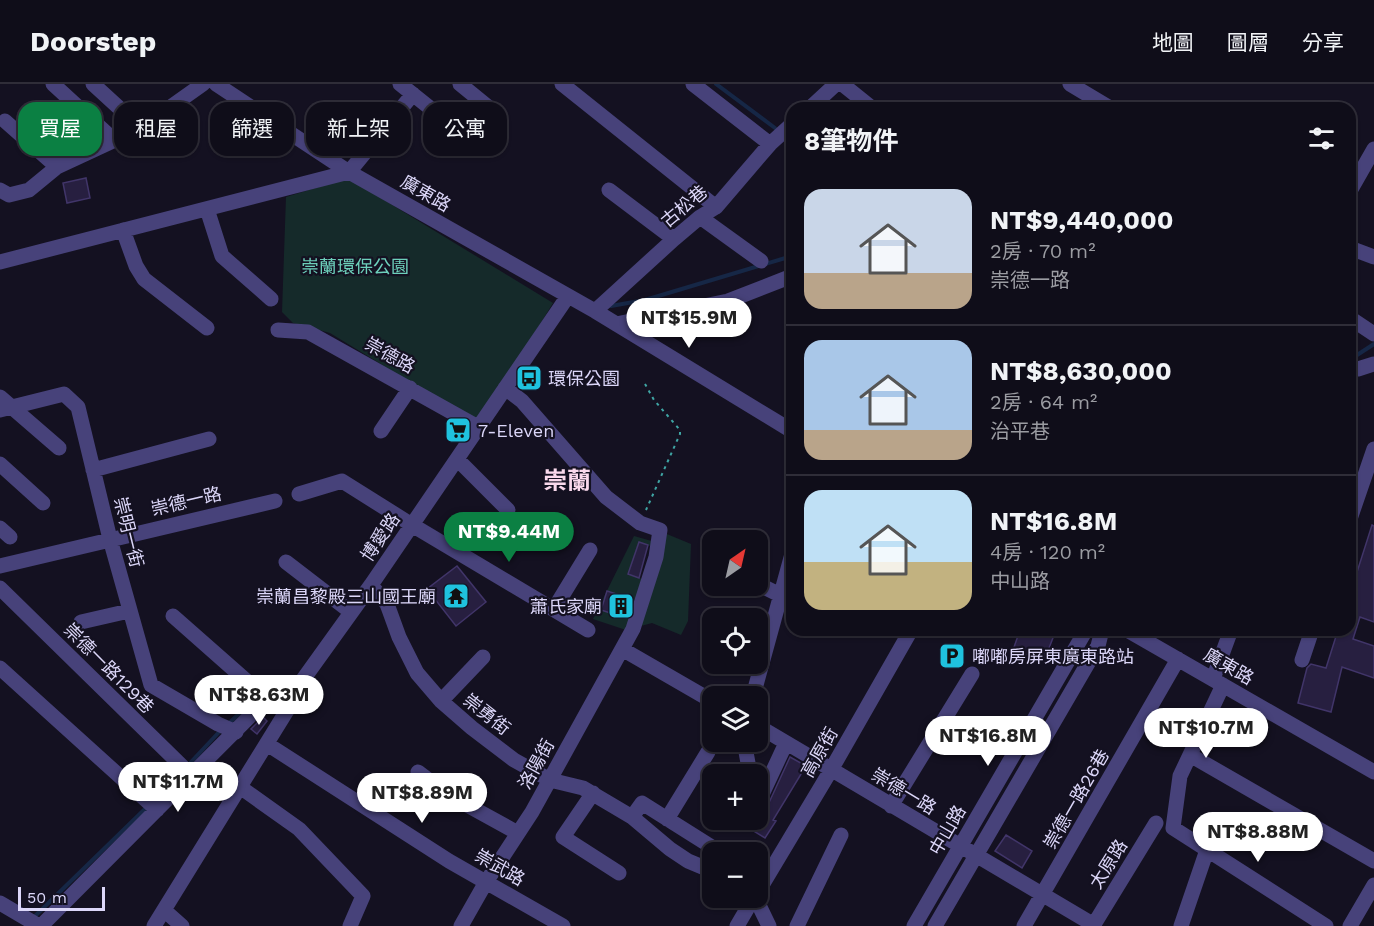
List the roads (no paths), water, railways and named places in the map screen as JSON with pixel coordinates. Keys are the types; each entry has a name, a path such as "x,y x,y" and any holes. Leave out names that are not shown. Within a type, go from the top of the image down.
{"street":[{"path":"0,190 9,195 29,190 57,167 114,140 53,84"},
{"path":"93,84 114,103"},
{"path":"177,102 202,84"},
{"name":"廣東路","path":"216,84 349,172 595,311 786,428"},
{"path":"400,84 423,102"},
{"path":"460,84 482,102"},
{"path":"562,84 716,207"},
{"path":"693,84 770,144"},
{"path":"816,102 836,84"},
{"path":"842,84 864,102"},
{"path":"1070,84 1100,102"},
{"path":"0,262 349,172 413,94"},
{"path":"5,121 57,167"},
{"name":"古松巷","path":"595,311 674,239 716,207 770,144 786,129"},
{"path":"1356,180 1374,149"},
{"path":"609,190 674,239"},
{"path":"207,209 222,256 271,299"},
{"path":"700,217 760,261"},
{"path":"123,230 136,266 144,279 207,328"},
{"path":"1356,250 1374,257"},
{"path":"616,324 728,301 786,278"},
{"name":"博愛路","path":"154,926 267,744 299,691 302,681 371,585 568,296"},
{"path":"1356,322 1374,334"},
{"name":"崇德路","path":"278,330 308,332 478,428"},
{"path":"1356,369 1374,364"},
{"path":"381,431 410,388"},
{"name":"洛陽街","path":"461,926 550,780 633,629 656,557 660,530 640,523 606,497 522,401 505,388"},
{"name":"崇明一街","path":"4,405 64,394 78,407 110,539 151,685 228,728"},
{"path":"4,405 59,448"},
{"path":"93,470 210,439"},
{"path":"1356,502 1374,449"},
{"path":"457,459 508,510"},
{"path":"0,464 43,503"},
{"path":"299,494 342,480 412,525 588,630"},
{"name":"崇德一路","path":"0,566 275,501"},
{"path":"554,609 590,550"},
{"path":"286,562 351,612"},
{"name":"崇勇街","path":"371,585 387,604 399,637 417,673 441,701 472,728 514,760 550,780 583,788 632,817 688,861 702,862"},
{"name":"崇德一路129巷","path":"0,588 192,776"},
{"path":"756,686 786,598 768,589"},
{"path":"81,622 129,611"},
{"path":"173,616 267,699"},
{"name":"高原街","path":"768,875 908,636"},
{"name":"中山路","path":"914,926 1082,636"},
{"path":"935,926 1098,646 1100,636"},
{"name":"廣東路","path":"1138,636 1374,772"},
{"path":"1230,636 1218,682 1180,776 1173,828 1326,926"},
{"path":"1302,660 1310,636"},
{"path":"622,649 702,695"},
{"path":"441,701 483,657"},
{"name":"崇德一路26巷","path":"1024,926 1044,895 1178,659"},
{"path":"0,668 153,806"},
{"path":"891,806 972,674"},
{"path":"0,903 35,923 153,806 192,776 228,728 267,699 302,681"},
{"name":"崇德一路","path":"768,732 1094,926"},
{"path":"768,782 786,743"},
{"name":"崇武路","path":"267,744 440,855 563,926"},
{"path":"667,819 708,752"},
{"path":"1190,755 1374,861"},
{"path":"418,772 447,794 518,833"},
{"path":"240,787 299,829 363,896 350,926"},
{"path":"592,793 563,837 619,873"},
{"name":"崇勇街","path":"632,817 642,803 703,842"},
{"name":"太原路","path":"1094,926 1156,823"},
{"path":"797,926 841,835"},
{"path":"1181,926 1207,850"},
{"path":"1350,926 1374,885"},
{"path":"737,926 748,908"},
{"path":"760,908 768,926"},
{"path":"164,910 182,926"}],"waterway":[{"path":"716,84 775,128"},
{"path":"611,306 645,300 786,258"},
{"path":"1356,356 1374,344"},
{"path":"227,725 259,695"},
{"path":"191,762 221,730"},
{"path":"153,802 178,776"},
{"path":"34,917 147,807"}],"place":[{"name":"環保公園","path":"529,378"},
{"name":"7-Eleven","path":"458,430"},
{"name":"崇蘭昌黎殿三山國王廟","path":"456,596"},
{"name":"蕭氏家廟","path":"621,606"},
{"name":"嘟嘟房屏東廣東路站","path":"952,656"}],"district":[{"name":"崇蘭","path":"567,481"}],"park label":[{"name":"崇蘭環保公園","path":"355,266"}]}
